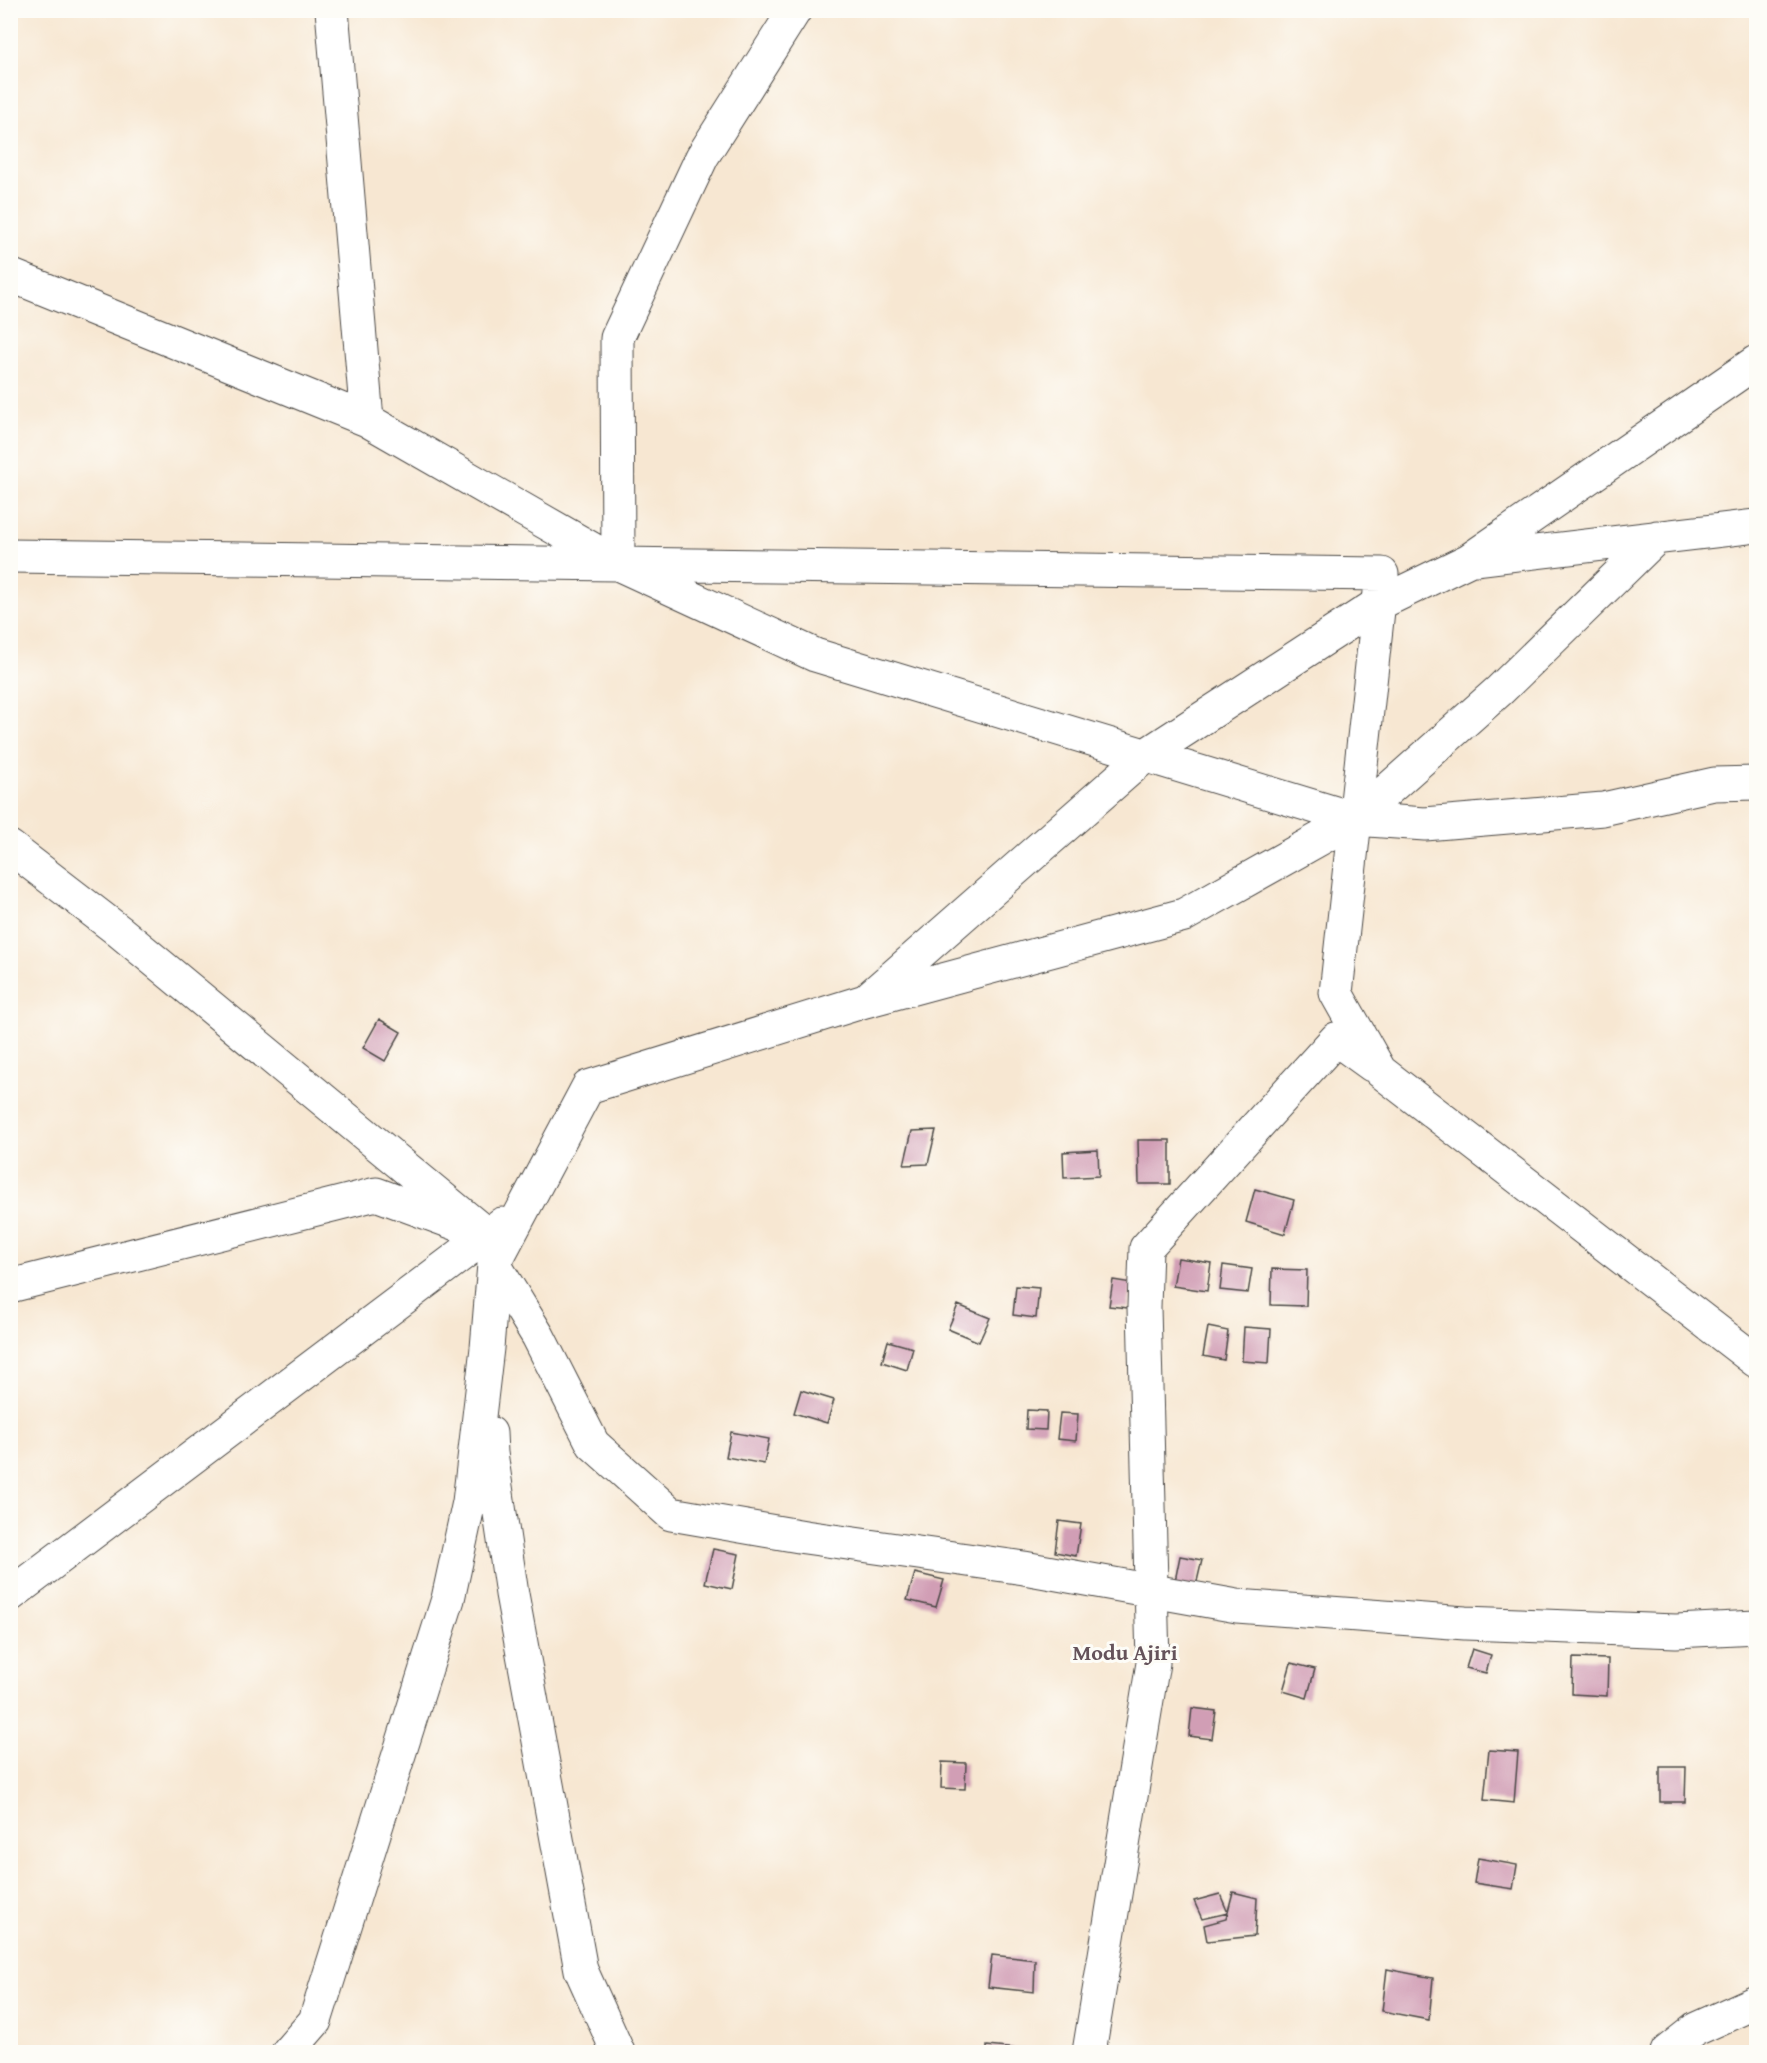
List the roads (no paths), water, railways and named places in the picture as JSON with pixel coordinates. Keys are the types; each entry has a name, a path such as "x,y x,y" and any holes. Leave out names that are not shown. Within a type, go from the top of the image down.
{"street":[{"path":"332,10 367,420"},
{"path":"618,564 617,338 702,157 795,10"},
{"path":"10,275 367,420 618,564 815,655 1355,819 1425,824 1603,809 1714,784 1756,783"},
{"path":"1469,560 1756,362"},
{"path":"865,1001 1146,755 1380,589 1469,560 1756,526"},
{"path":"10,1595 491,1249 524,1207 588,1088 865,1001 1184,915 1355,819 1500,690 1657,537"},
{"path":"10,556 618,564 1380,589"},
{"path":"1380,589 1336,993 1380,1071"},
{"path":"10,848 128,938 491,1249 593,1444 671,1514 805,1537 1024,1568 1237,1606 1465,1623 1676,1631 1756,1627"},
{"path":"1089,2052 1153,1664 1144,1307 1146,1248 1336,1039 1756,1361"},
{"path":"10,1286 376,1194 491,1249"},
{"path":"288,2052 313,2037 448,1599 469,1502 487,1348 491,1249"},
{"path":"487,1348 491,1453 510,1582 581,1970 618,2052"},
{"path":"1666,2052 1696,2029 1756,2002"}],"district":[{"name":"Modu Ajiri","path":"1125,1652"}]}
